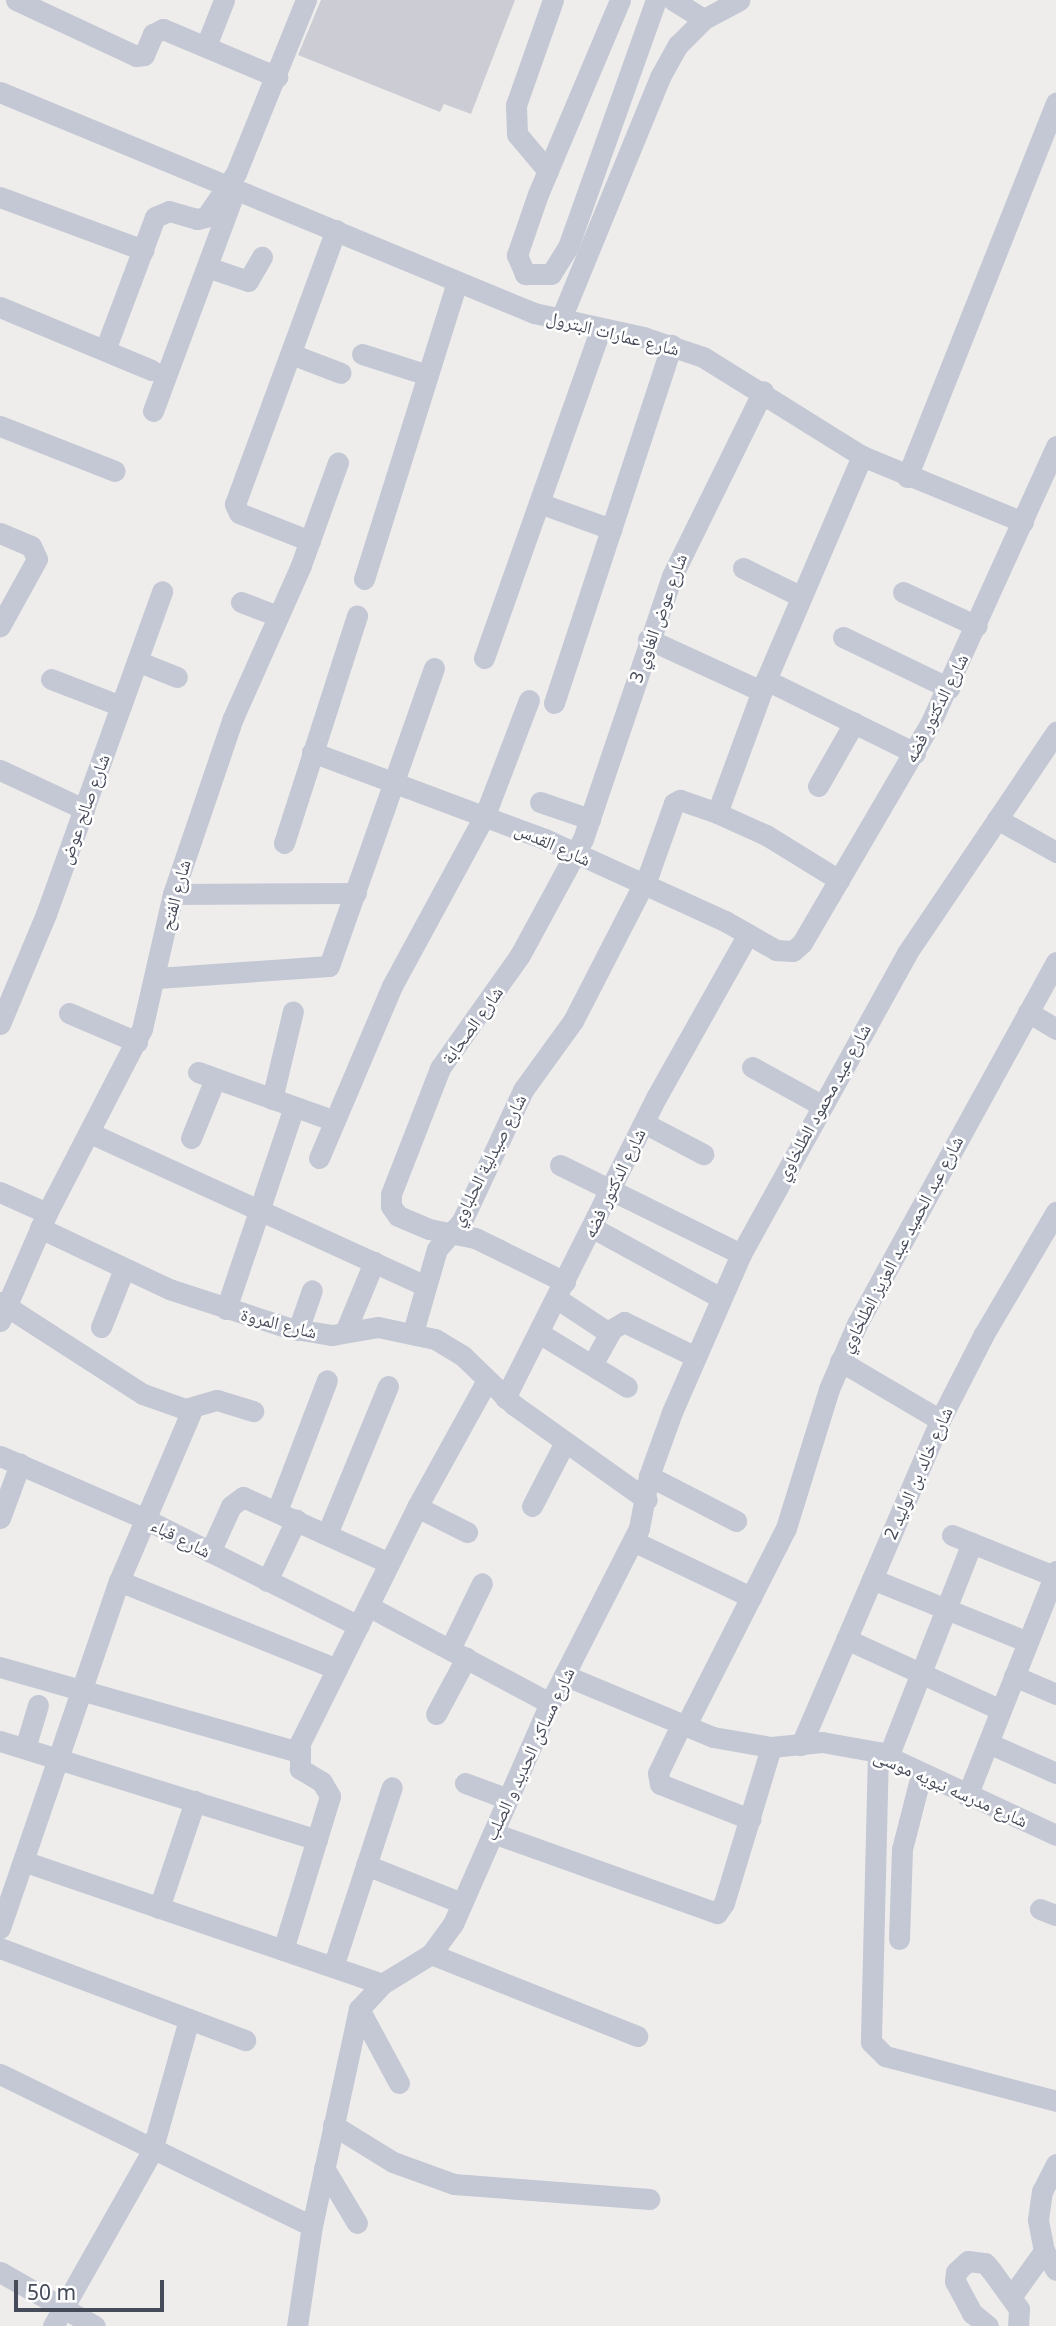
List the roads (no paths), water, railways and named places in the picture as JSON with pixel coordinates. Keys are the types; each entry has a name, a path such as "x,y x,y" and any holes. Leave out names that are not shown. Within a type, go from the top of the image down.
{"street":[{"path":"16,0 136,56 146,53 160,29 277,77"},
{"path":"206,46 224,0"},
{"path":"153,411 207,267 232,187 306,0"},
{"path":"548,171 517,134 516,105 553,0"},
{"path":"620,0 548,171 517,255 525,274 551,274 568,247 656,0"},
{"path":"673,0 705,19"},
{"path":"560,321 660,76 678,45 705,19 739,0"},
{"name":"شارع عمارات البترول","path":"0,92 457,282 560,321 672,345 703,357 763,391 862,456 907,477 1023,522"},
{"path":"907,477 1056,103"},
{"path":"105,350 159,214 174,211 197,219 206,217 232,187"},
{"path":"0,197 143,250"},
{"path":"310,541 239,513 235,504 337,230"},
{"path":"207,267 248,281 262,257"},
{"path":"364,579 457,282"},
{"path":"0,307 151,370"},
{"path":"484,658 600,330"},
{"path":"554,703 672,345"},
{"path":"291,354 341,373"},
{"path":"362,354 428,375"},
{"name":"شارع عوض الغاوي 3","path":"574,852 590,819 648,639 685,545 763,391"},
{"path":"0,426 115,471"},
{"name":"شارع الدكتور فضه","path":"787,953 802,943 915,753 949,688 1056,446"},
{"path":"839,880 775,840 717,813 800,596 862,456"},
{"name":"شارع الفتح","path":"2,1309 44,1220 136,1042 157,978 173,894 233,718 310,541 338,462"},
{"path":"539,503 611,529"},
{"path":"0,533 35,552 35,566 0,626"},
{"path":"743,568 800,596"},
{"name":"شارع صالح عوض","path":"0,1024 84,809 162,591"},
{"path":"903,592 977,626"},
{"path":"241,602 277,616"},
{"path":"284,843 357,615"},
{"path":"843,637 949,688"},
{"path":"648,639 854,723 915,753"},
{"path":"137,662 177,677"},
{"path":"157,978 329,966 434,668"},
{"path":"51,679 121,706"},
{"path":"319,1158 392,986 485,815 529,700"},
{"path":"818,786 854,723"},
{"name":"شارع عيد محمود الطلخاوي","path":"646,1500 649,1476 694,1356 741,1254 907,953 1056,732"},
{"name":"شارع القدس","path":"312,752 485,815 574,852 787,953"},
{"path":"0,770 84,809"},
{"name":"شارع صيدلية الحلباوي","path":"413,1332 424,1285 437,1250 465,1214 511,1111 573,1021 642,884 674,803 680,800 717,813"},
{"path":"540,802 590,819"},
{"path":"998,819 1056,852"},
{"name":"شارع الصحابة","path":"450,1233 418,1225 398,1216 391,1206 411,1133 440,1068 520,955 574,852"},
{"path":"173,894 356,893"},
{"name":"شارع الدكتور فضه","path":"505,1398 644,1123 748,933"},
{"name":"شارع عبد الحميد عبد العزيز الطلخاوي","path":"750,1819 660,1784 658,1773 751,1597 796,1503 840,1361 906,1227 1056,962"},
{"path":"272,1099 293,1011"},
{"path":"1028,1012 1056,1029"},
{"path":"69,1013 136,1042"},
{"path":"752,1067 821,1105"},
{"path":"191,1138 207,1075 335,1121"},
{"path":"226,1309 294,1107"},
{"path":"644,1123 703,1154"},
{"path":"90,1133 424,1285"},
{"path":"560,1166 741,1254"},
{"name":"شارع المروة","path":"0,1192 124,1269 226,1309 298,1330 345,1332 367,1327 413,1332 449,1346 505,1398 646,1500"},
{"name":"شارع خالد بن الوليد 2","path":"801,1745 940,1420 984,1334 1056,1212"},
{"path":"593,1227 719,1297"},
{"path":"450,1233 484,1242 561,1290 610,1333"},
{"path":"345,1332 374,1262"},
{"path":"101,1327 124,1269"},
{"path":"298,1330 312,1290"},
{"path":"2,1309 121,1383 192,1409 217,1400 253,1411"},
{"path":"592,1365 615,1325 629,1322 694,1356"},
{"path":"539,1333 627,1387"},
{"path":"840,1361 940,1420"},
{"path":"283,1950 330,1796 322,1782 300,1769 298,1752 417,1507 487,1380"},
{"path":"277,1511 327,1381"},
{"path":"327,1534 388,1386"},
{"path":"0,1928 5,1895 23,1861 118,1581 192,1409"},
{"path":"533,1506 565,1442"},
{"path":"0,1518 10,1460"},
{"name":"شارع قباء","path":"10,1460 143,1518 359,1626"},
{"path":"649,1476 736,1521"},
{"path":"210,1552 239,1497 277,1511 389,1563"},
{"name":"شارع مساكن الحديد و الصلب","path":"359,2009 382,1984 431,1954 443,1940 550,1703 633,1541 646,1500"},
{"path":"417,1507 467,1532"},
{"path":"267,1581 296,1520"},
{"path":"967,1796 1028,1642 1049,1612 1055,1574 962,1539 946,1609 883,1754 873,1917 870,2036 879,2053 1056,2101"},
{"path":"633,1541 751,1597"},
{"path":"872,1579 1028,1642"},
{"path":"118,1581 337,1669"},
{"path":"436,1714 482,1583"},
{"path":"368,1606 550,1703"},
{"path":"846,1639 1001,1710"},
{"path":"0,1667 298,1752"},
{"name":"شارع مدرسه نبويه موسى","path":"564,1675 683,1726 723,1739 771,1746 822,1742 883,1754 920,1775 1056,1835"},
{"path":"1014,1676 1056,1695"},
{"path":"25,1748 38,1704"},
{"path":"0,1741 59,1757 317,1840"},
{"path":"988,1743 1056,1773"},
{"path":"493,1833 713,1913 724,1903 771,1746"},
{"path":"873,1917 899,1929 902,1849 920,1775"},
{"path":"465,1783 508,1799"},
{"path":"333,1967 392,1787"},
{"path":"159,1908 195,1801"},
{"path":"23,1861 382,1984"},
{"path":"366,1865 462,1903"},
{"path":"0,1948 245,2040"},
{"path":"431,1954 637,2036"},
{"path":"359,2009 399,2083"},
{"path":"297,2326 312,2226 359,2009"},
{"path":"58,2317 152,2151 189,2019"},
{"path":"0,2074 152,2151 312,2226"},
{"path":"333,2125 393,2162 478,2188 649,2199"},
{"path":"1056,2164 1038,2206 1044,2251 1056,2270"},
{"path":"324,2168 357,2223"},
{"path":"1011,2297 1044,2251"},
{"path":"988,2326 963,2302 955,2281 960,2265 968,2260 985,2263 1011,2297 1019,2309 1018,2326"},
{"path":"0,2272 58,2317 95,2326"}]}
